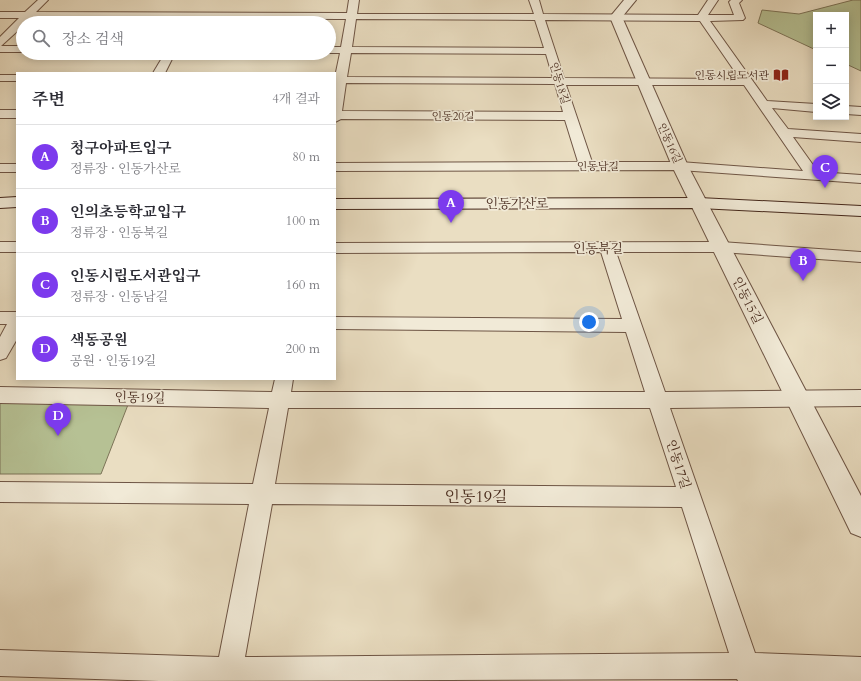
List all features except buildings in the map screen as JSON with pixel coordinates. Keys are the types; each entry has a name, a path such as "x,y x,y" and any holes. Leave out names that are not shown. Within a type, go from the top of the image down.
{"street":[{"path":"28,15 43,0"},
{"name":"인동20길","path":"336,104 338,80 346,50 354,0"},
{"name":"인동18길","path":"534,0 586,166"},
{"path":"616,17 630,0"},
{"path":"702,17 713,0"},
{"path":"319,16 740,18 734,2 737,0"},
{"path":"192,16 198,5"},
{"path":"0,15 60,16"},
{"name":"인동16길","path":"616,17 680,166 699,203"},
{"path":"702,17 814,176"},
{"path":"0,44 16,27"},
{"path":"0,49 16,49"},
{"path":"336,50 550,51"},
{"path":"160,72 166,60"},
{"path":"0,78 16,78"},
{"path":"338,80 749,82"},
{"path":"763,104 813,108"},
{"path":"849,110 861,111"},
{"path":"0,114 16,114"},
{"name":"인동20길","path":"336,116 570,116"},
{"path":"784,133 861,138"},
{"name":"인동남길","path":"336,167 680,166 861,179"},
{"path":"0,168 16,168"},
{"path":"0,202 16,202"},
{"name":"인동가산로","path":"336,204 699,203 861,211"},
{"name":"인동가산로","path":"699,203 861,220"},
{"name":"인동15길","path":"699,203 861,524"},
{"path":"0,247 16,247"},
{"name":"인동북길","path":"336,248 721,247 860,258"},
{"name":"인동17길","path":"607,248 748,674"},
{"path":"0,318 16,318"},
{"path":"336,323 632,326"},
{"path":"0,352 16,325"},
{"path":"228,676 282,389"},
{"name":"인동19길","path":"0,395 282,389 657,400"},
{"path":"657,400 861,398"},
{"name":"인동19길","path":"0,492 690,497"},
{"path":"0,664 228,676 748,674 861,670"}],"green space":[{"path":"853,0 861,0 861,71 849,65 849,12 813,12 813,49 758,23 762,10 799,14"},
{"path":"0,397 131,397 101,474 0,474"}],"place":[{"name":"인동시립도서관","path":"781,75"},
{"name":"인동시립도서관입구","path":"825,188"},
{"name":"청구아파트입구","path":"451,223"},
{"name":"인의초등학교입구","path":"803,281"},
{"name":"색동공원","path":"58,436"}]}
